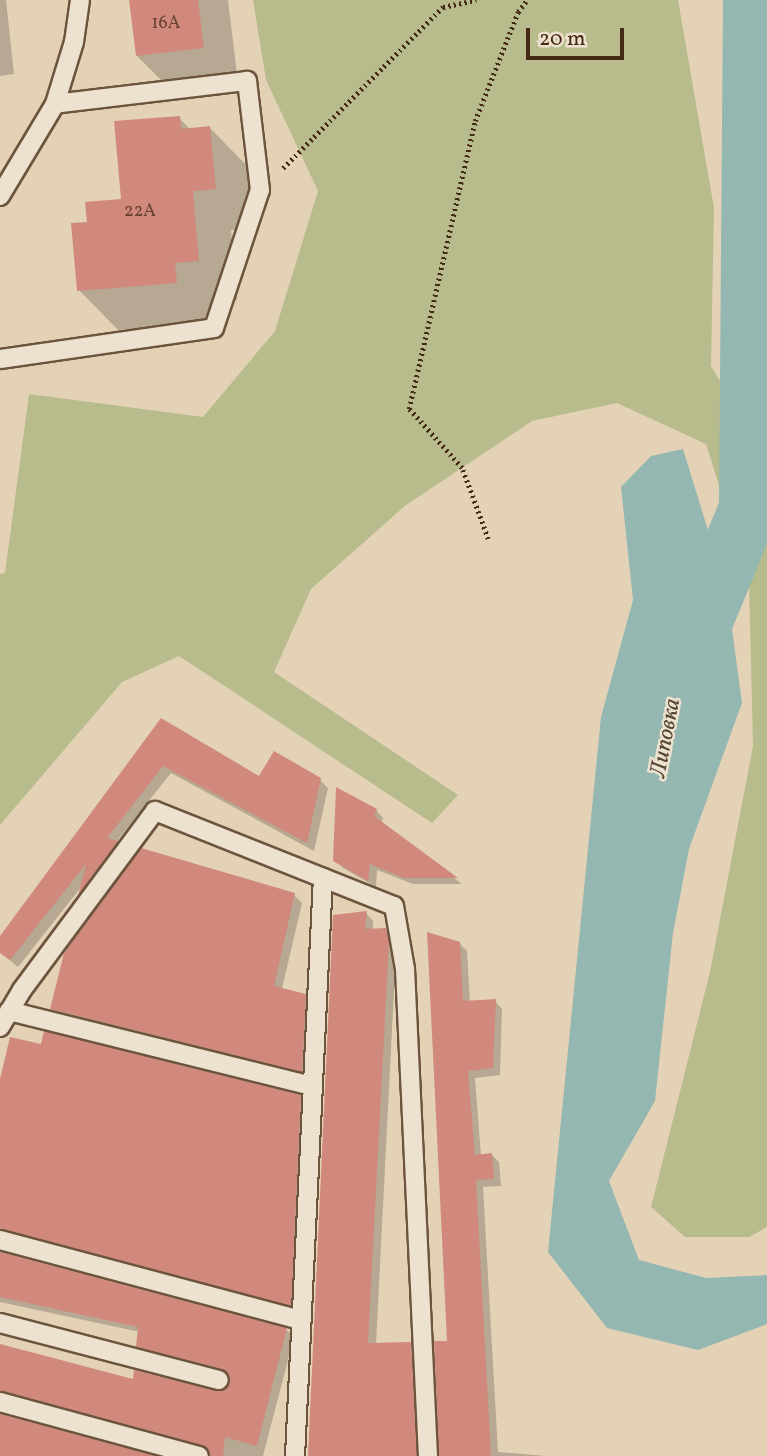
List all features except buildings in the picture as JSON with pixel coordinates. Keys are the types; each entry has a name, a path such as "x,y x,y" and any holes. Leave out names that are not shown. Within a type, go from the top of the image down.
{"lane":[{"path":"0,196 55,104 74,42 80,0"},
{"path":"0,359 214,328 260,190 247,81 55,104"},
{"path":"313,1086 5,1019 155,811 394,906 405,970 428,1456"},
{"path":"295,1456 323,878"},
{"path":"0,1240 301,1320"},
{"path":"0,1322 219,1380"},
{"path":"0,1402 199,1456"}],"path":[{"path":"260,190 443,7 476,0"},
{"path":"488,539 462,468 409,409 475,121 518,12 527,0"}],"green space":[{"path":"253,0 678,0 714,208 711,366 767,460 767,1227 749,1237 685,1237 651,1207 710,972 753,746 749,581 706,444 617,403 532,421 406,505 311,589 274,672 458,795 432,823 179,656 122,682 0,825 0,574 5,573 29,394 203,417 275,331 318,191 266,80"}],"water":[{"path":"683,449 727,592 742,703 689,849 673,933 655,1101 609,1181 639,1260 706,1278 767,1275 767,1324 698,1350 607,1328 548,1252 601,717 633,600 621,487 651,456"}],"waterway":[{"name":"Липовка","path":"692,648 749,508 753,0"}]}
